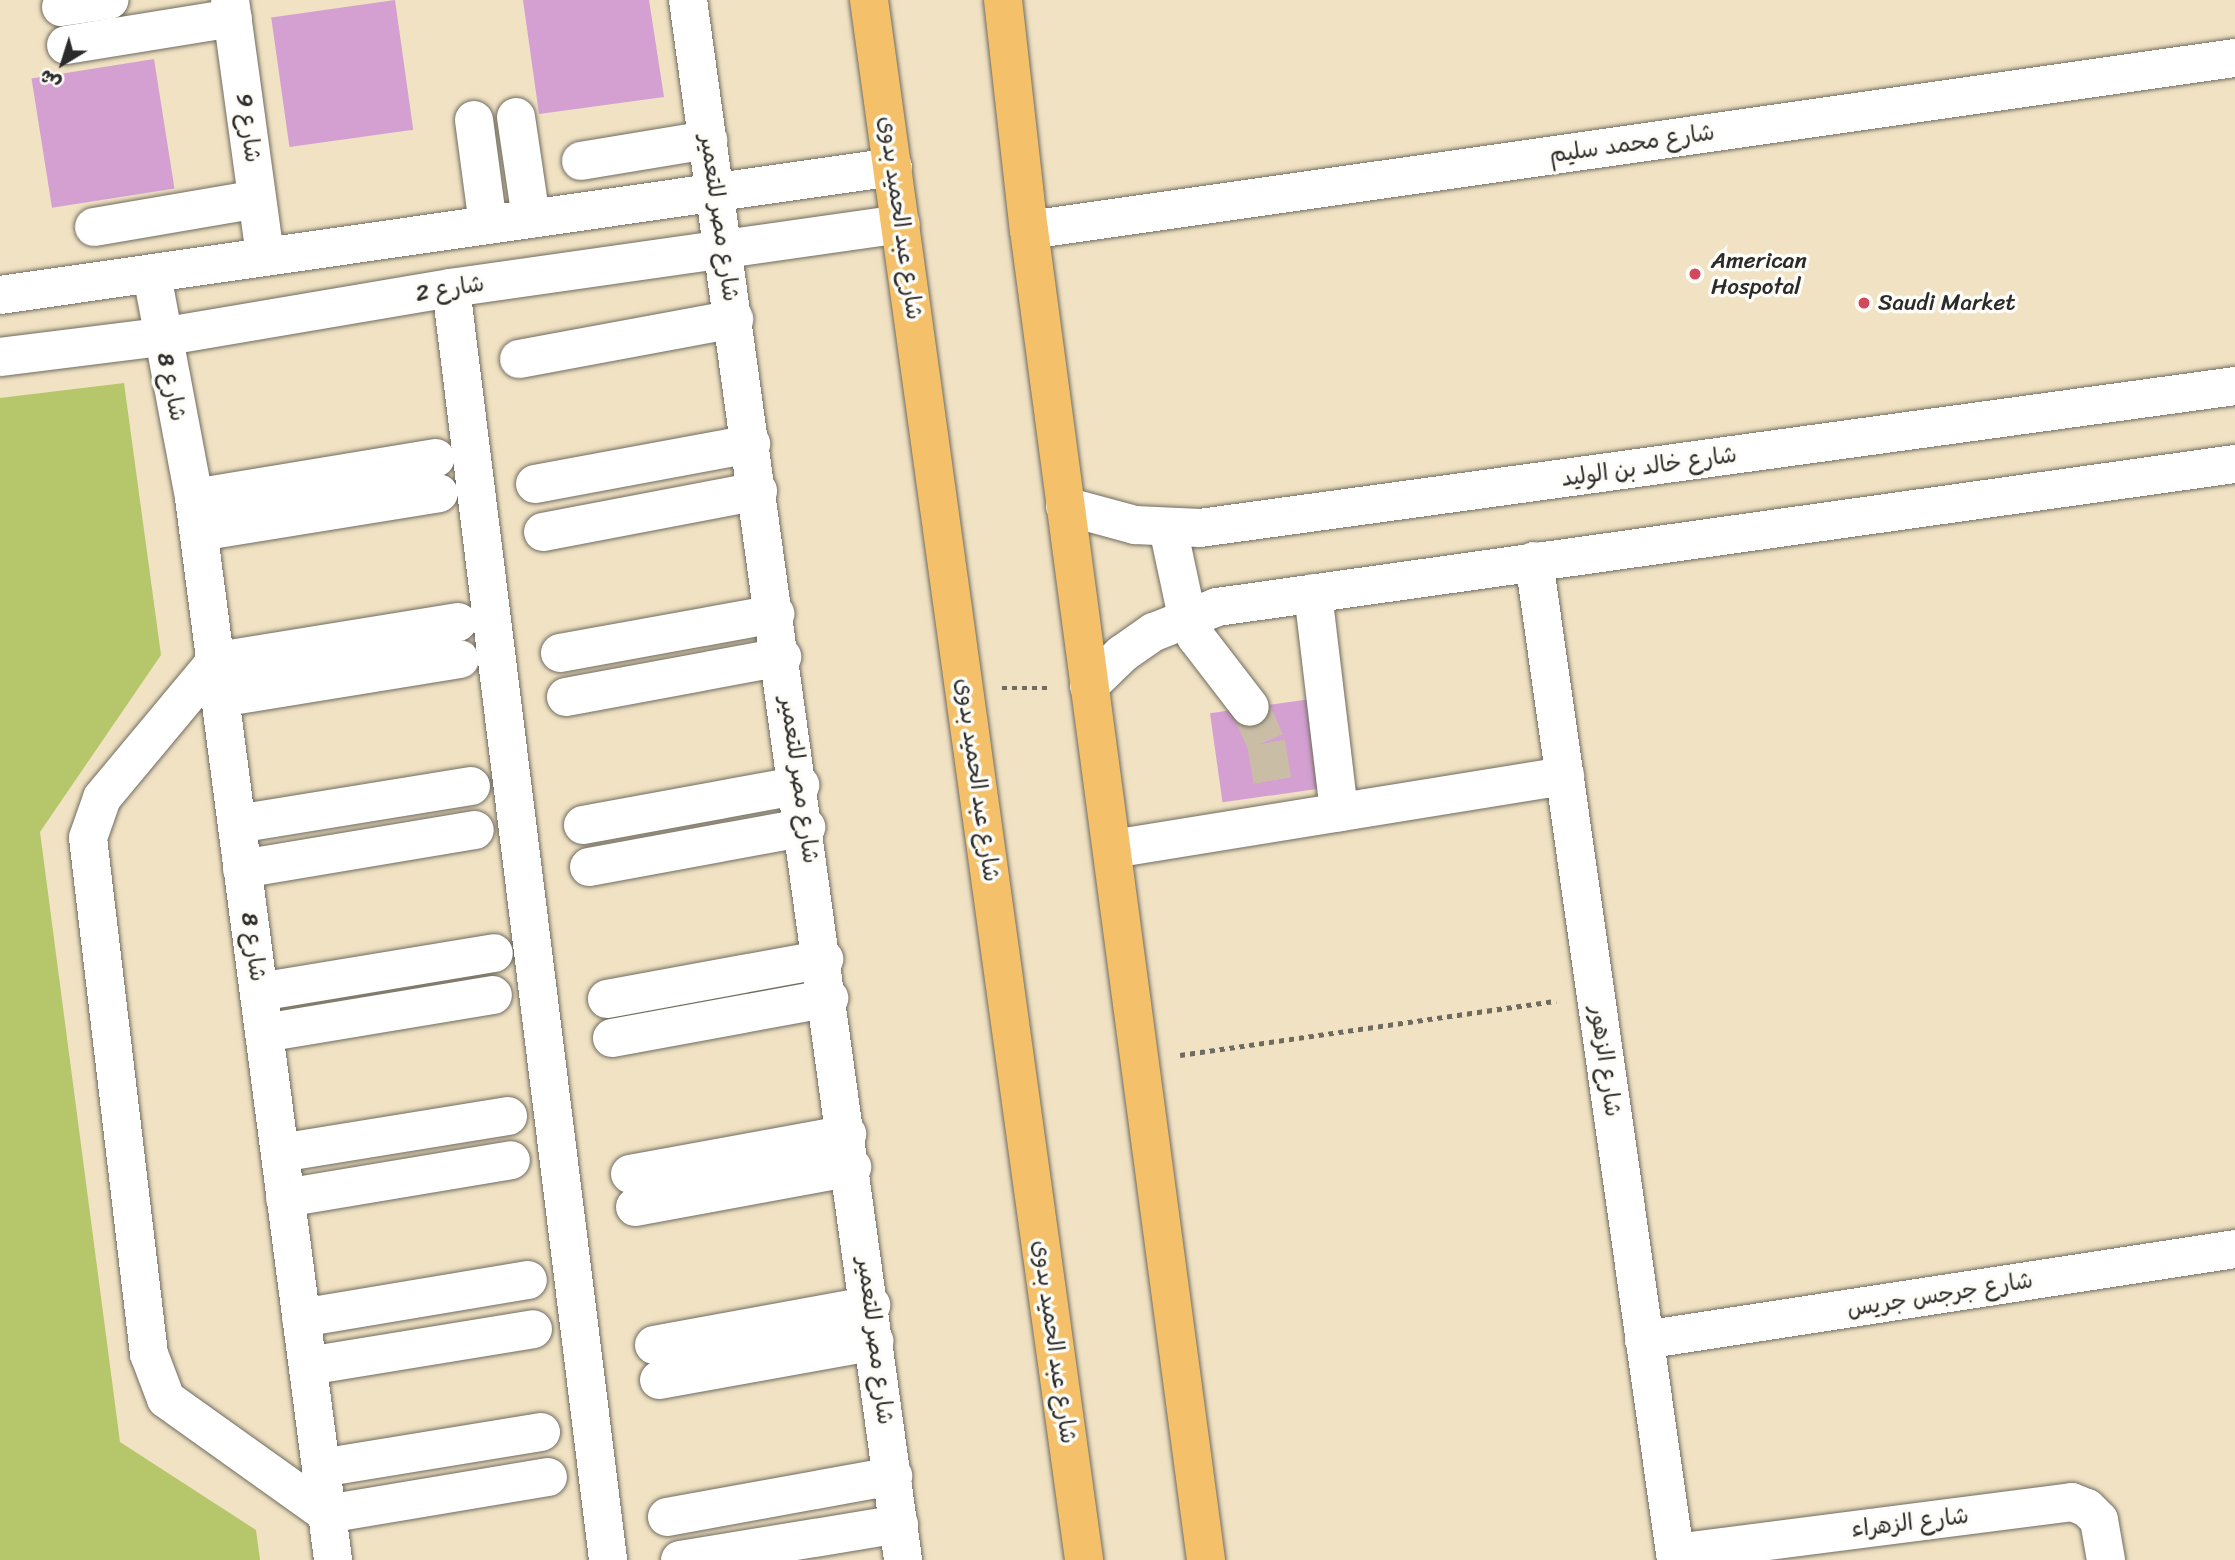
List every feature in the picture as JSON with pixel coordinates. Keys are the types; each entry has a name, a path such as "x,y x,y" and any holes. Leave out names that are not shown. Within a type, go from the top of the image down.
{"main road":[{"name":"شارع عبد الحميد بدوى","path":"869,0 1084,1560"},
{"path":"1003,0 1029,230 1206,1560"}],"street":[{"path":"61,7 108,0"},
{"name":"شارع مصر للتعمير","path":"688,0 806,827 901,1542"},
{"path":"66,45 232,9"},
{"name":"شارع 9","path":"232,9 265,257"},
{"name":"شارع محمد سليم","path":"1029,230 2235,58"},
{"path":"516,117 531,219"},
{"path":"474,120 488,225"},
{"path":"581,161 708,140"},
{"path":"0,295 893,167"},
{"path":"94,227 257,199"},
{"name":"شارع 2","path":"0,357 161,337 451,288 900,224"},
{"name":"شارع 8","path":"152,275 161,337 197,515 333,1560"},
{"path":"451,288 608,1560"},
{"path":"519,359 734,319"},
{"name":"شارع خالد بن الوليد","path":"1065,506 1124,523 1168,528 1239,524 2235,386"},
{"path":"535,484 751,444"},
{"path":"1089,686 1122,654 1187,617 1217,607 2235,464"},
{"path":"197,515 437,476"},
{"path":"543,532 758,491"},
{"path":"1168,528 1187,617 1207,655 1250,707"},
{"name":"شارع الزهور","path":"1534,561 1675,1557"},
{"path":"1313,593 1339,812"},
{"path":"560,653 775,614"},
{"path":"459,640 218,680 102,798 88,838 149,1354 158,1385 178,1410 327,1514 548,1477"},
{"path":"566,697 782,657"},
{"path":"1113,849 1276,809 1339,812 1565,776"},
{"path":"583,825 800,785"},
{"path":"237,824 471,786"},
{"path":"589,867 806,827"},
{"path":"242,869 475,830"},
{"path":"259,992 494,953"},
{"path":"607,999 824,959"},
{"path":"264,1033 493,995"},
{"path":"612,1038 829,998"},
{"path":"280,1153 508,1116"},
{"path":"633,1190 850,1151"},
{"path":"285,1198 511,1160"},
{"name":"شارع جرجس جريس","path":"1644,1340 2235,1250"},
{"path":"301,1318 528,1280"},
{"path":"656,1363 873,1323"},
{"path":"308,1366 533,1329"},
{"path":"321,1468 541,1432"},
{"path":"667,1517 893,1476"},
{"name":"شارع الزهراء","path":"1675,1557 2072,1502 2087,1508 2099,1520 2106,1560"},
{"path":"680,1560 901,1542"}],"path":[{"path":"964,686 1089,686"},
{"path":"1141,1061 1596,996"}],"green space":[{"path":"124,383 161,655 40,832 120,1442 256,1530 260,1560 0,1560 0,398"}],"building":[{"path":"395,0 413,130 289,147 271,17"},
{"path":"523,0 649,0 664,97 539,114"},
{"path":"154,59 174,188 52,208 32,78"},
{"path":"1311,699 1324,788 1223,802 1210,713"}],"tunnel":[{"path":"1250,707 1266,743 1275,795"}],"place":[{"name":"American Hospotal","path":"1695,274"},
{"name":"Saudi Market","path":"1864,303"}]}
